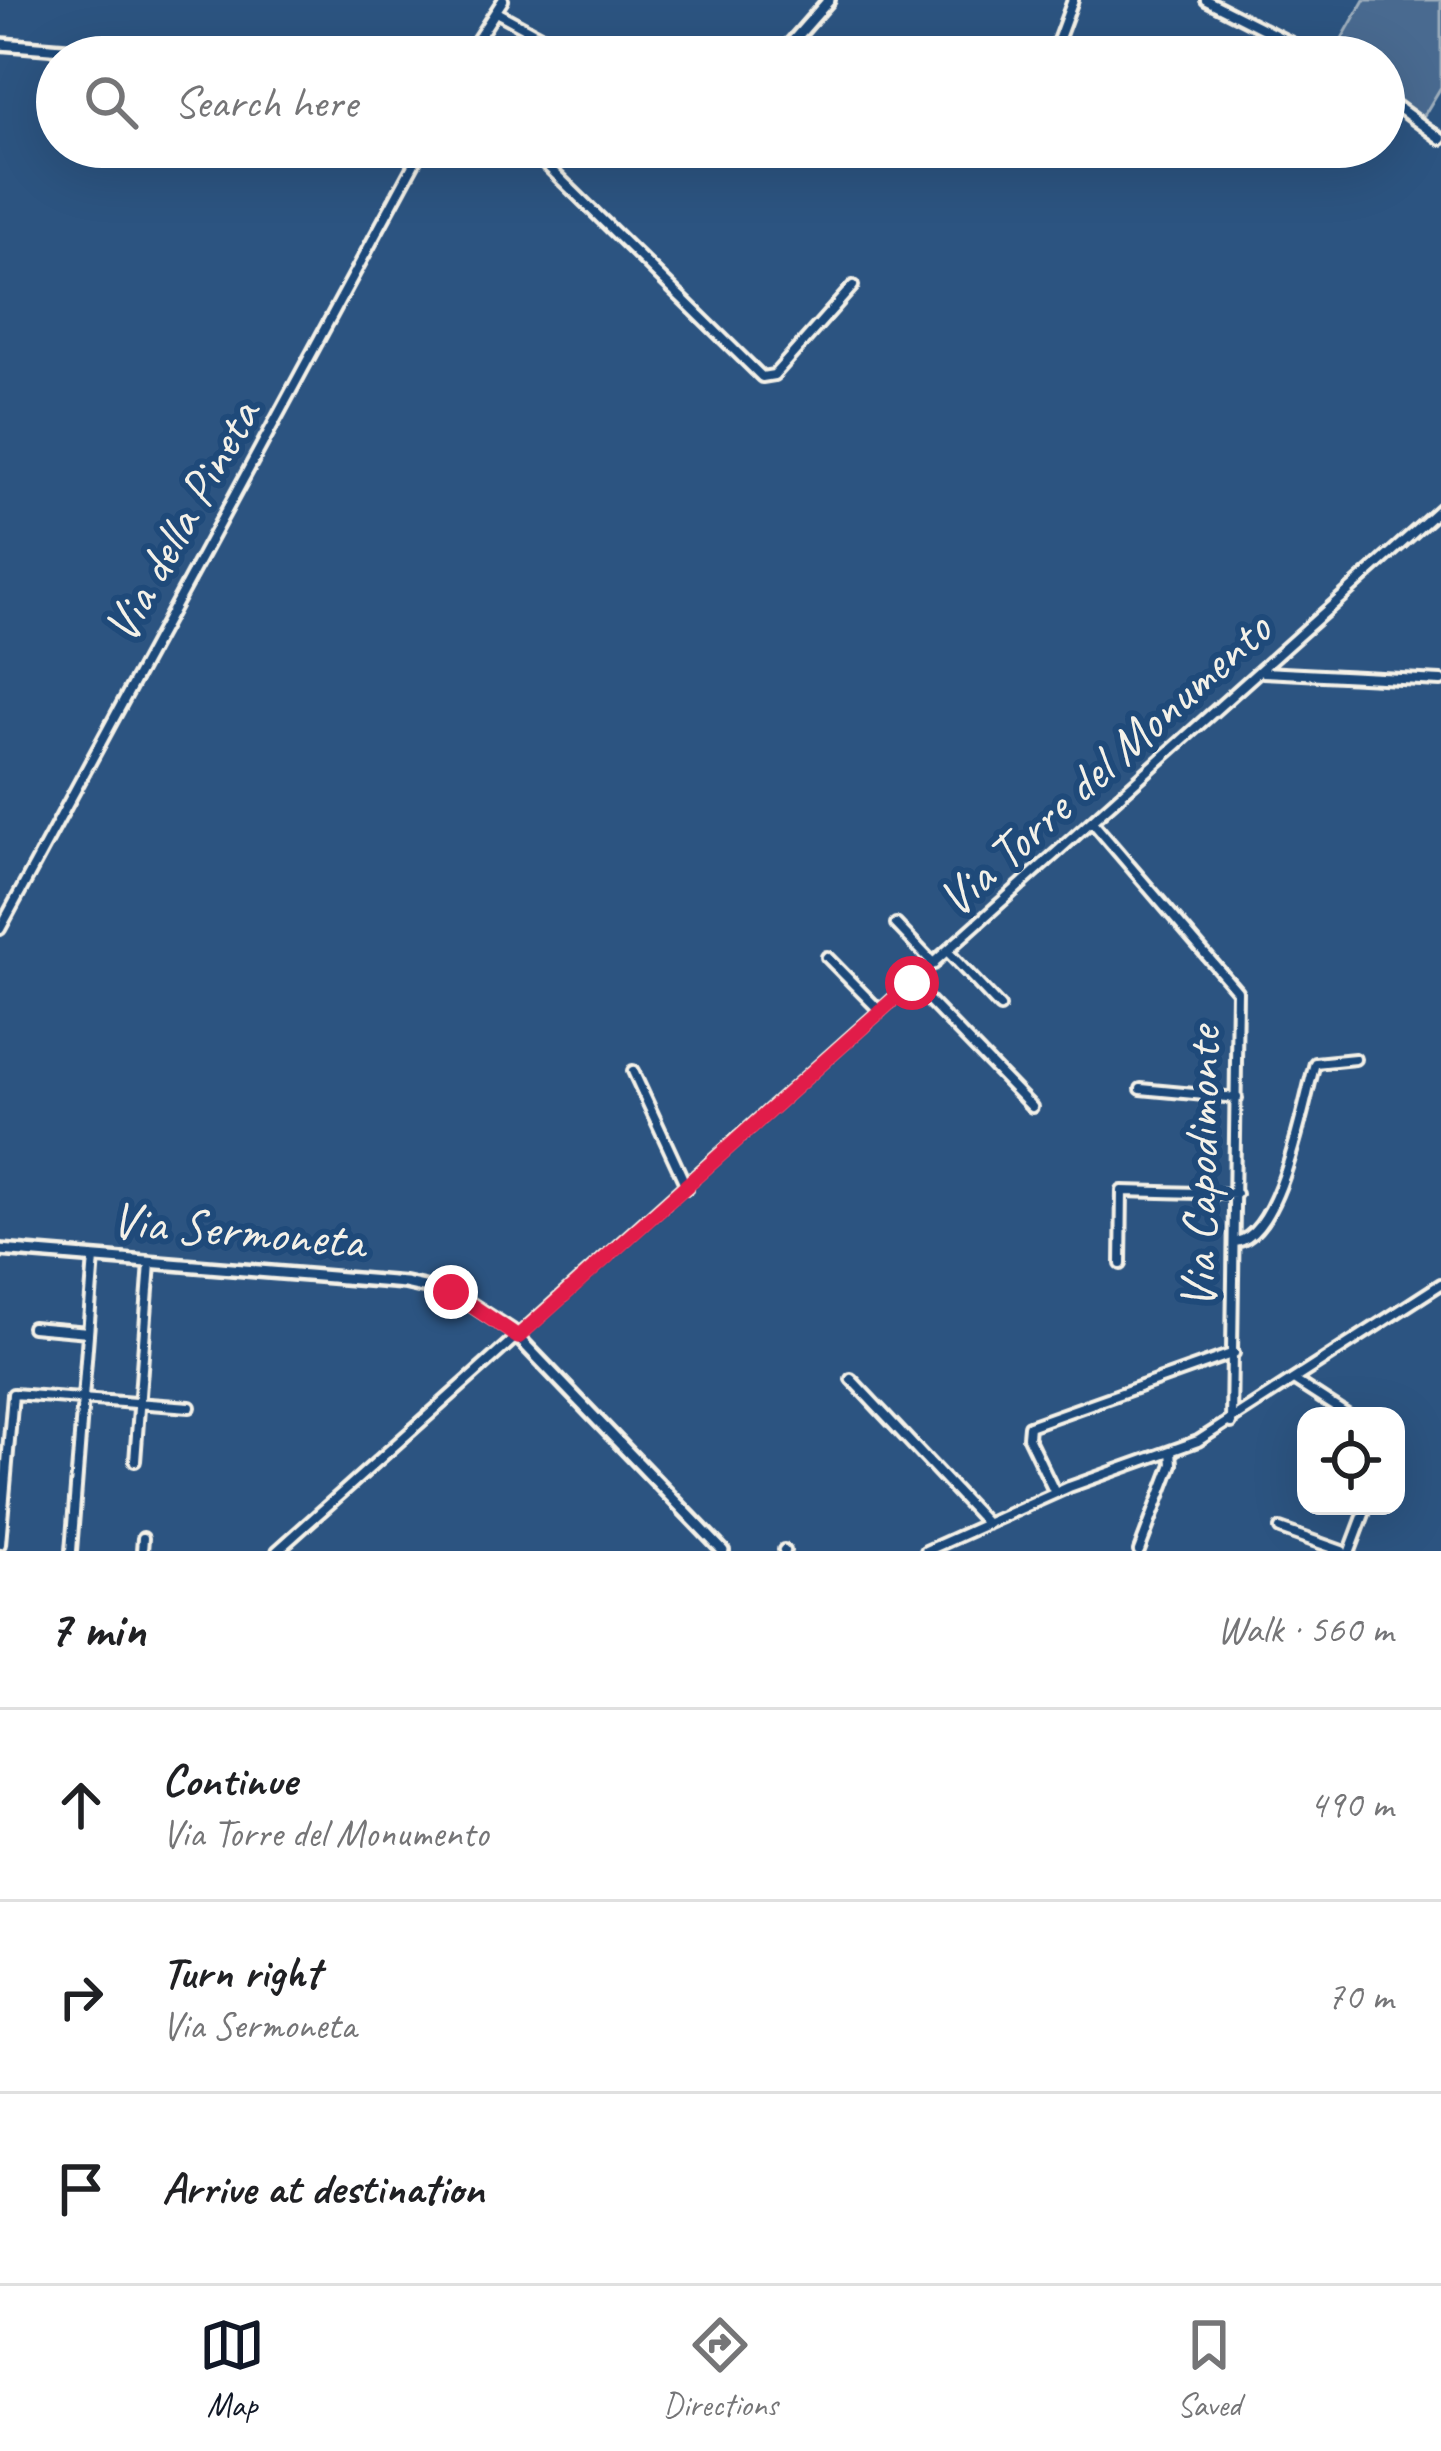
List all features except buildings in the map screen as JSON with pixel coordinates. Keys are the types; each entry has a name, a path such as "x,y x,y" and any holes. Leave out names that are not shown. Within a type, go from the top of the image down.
{"street":[{"path":"480,36 503,0"},
{"path":"797,36 829,0"},
{"path":"1060,36 1073,0"},
{"path":"1206,0 1277,36"},
{"path":"496,12 540,36"},
{"path":"0,44 36,47"},
{"path":"1405,113 1441,139"},
{"name":"Via della Pineta","path":"0,929 412,168"},
{"path":"550,168 734,353 770,378 853,286"},
{"name":"Via Torre del Monumento","path":"277,1551 688,1188 1441,508"},
{"path":"1262,672 1441,681"},
{"name":"Via Capodimonte","path":"1094,823 1235,985 1231,1423"},
{"path":"896,924 934,964"},
{"path":"948,952 1000,1007"},
{"path":"827,957 880,1011"},
{"path":"912,983 1032,1107"},
{"path":"1236,1242 1254,1237 1263,1225 1289,1159 1315,1063 1355,1059"},
{"path":"634,1072 688,1188"},
{"path":"1141,1090 1237,1098"},
{"path":"1121,1264 1121,1191 1236,1194"},
{"name":"Via Sermoneta","path":"0,1250 434,1287 475,1305 518,1337 723,1551"},
{"path":"71,1551 94,1258"},
{"path":"135,1461 150,1263"},
{"path":"926,1551 1231,1423 1389,1312 1441,1284"},
{"path":"32,1327 88,1332"},
{"path":"1055,1493 1028,1436 1029,1426 1234,1353"},
{"path":"851,1378 987,1525"},
{"path":"1295,1381 1335,1407"},
{"path":"0,1544 12,1396 190,1407"},
{"path":"1138,1551 1172,1464 1172,1451"},
{"path":"1280,1529 1346,1551 1363,1515"},
{"path":"142,1551 143,1538"}],"shaded area":[{"path":"1364,0 1441,0 1441,87 1423,117 1405,104 1405,36 1343,36"}],"route":[{"path":"451,1292 518,1337 912,983"}]}
